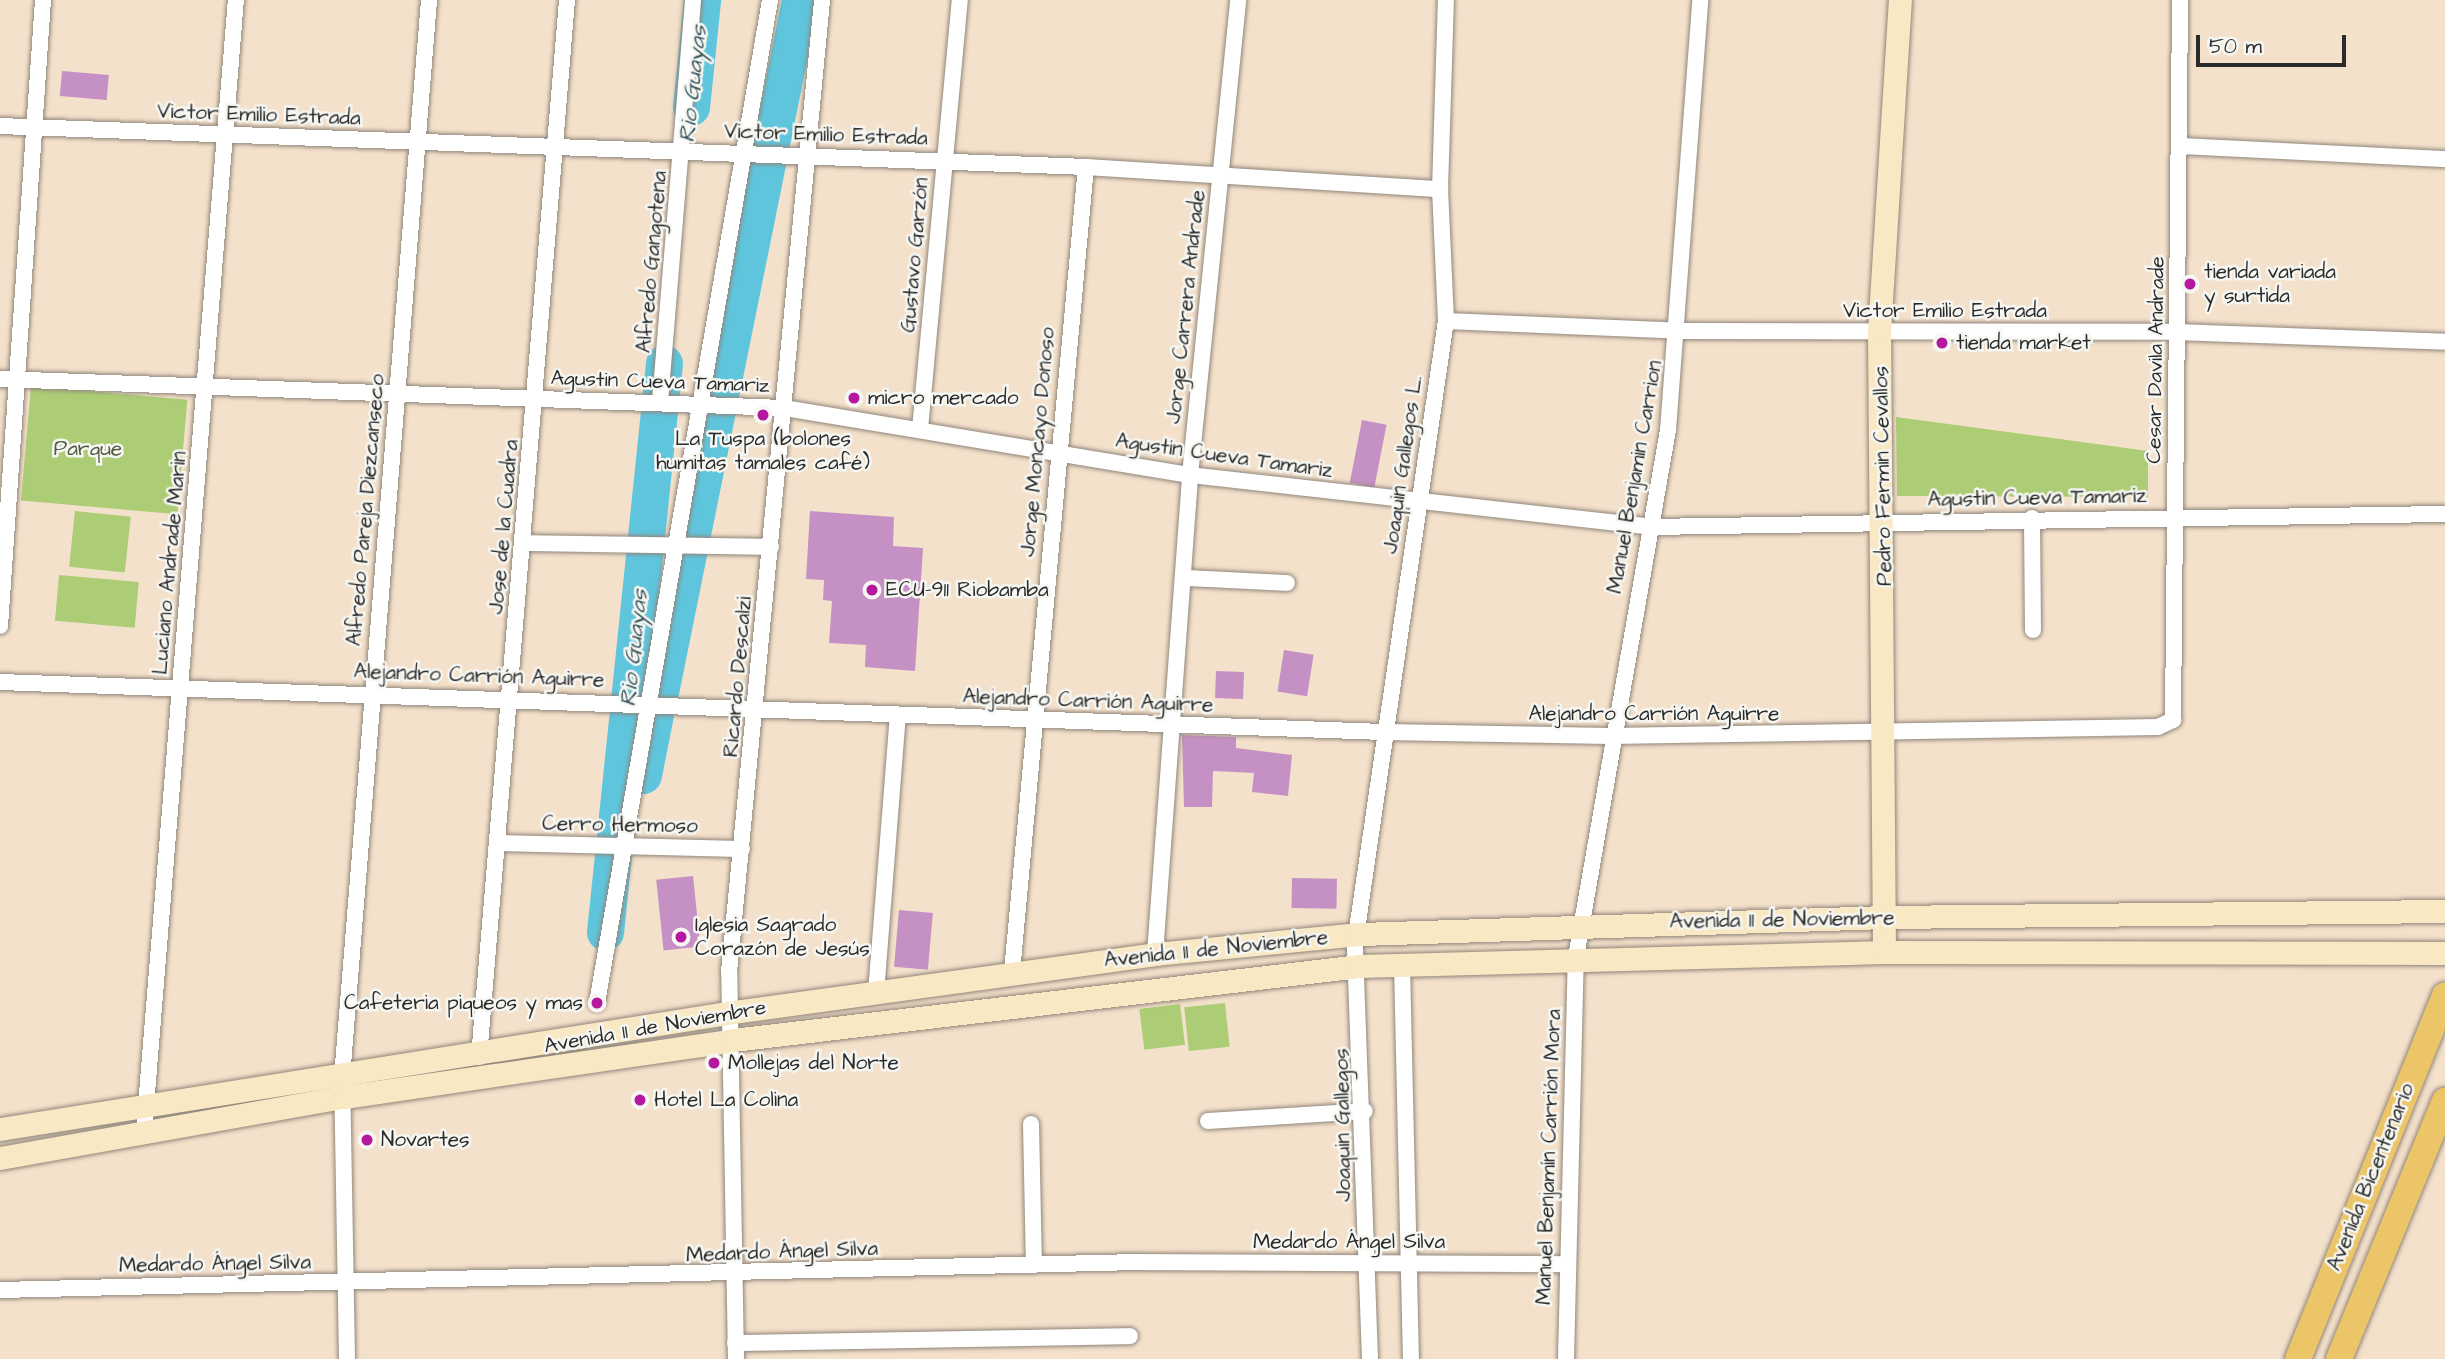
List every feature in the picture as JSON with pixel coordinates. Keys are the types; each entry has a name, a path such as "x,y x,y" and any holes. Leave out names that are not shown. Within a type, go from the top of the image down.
{"main road":[{"name":"Avenida Bicentenario","path":"2298,1359 2445,996"},
{"name":"Avenida Bicentenario","path":"2339,1359 2445,1101"}],"street":[{"path":"0,626 6,379 43,0"},
{"name":"Luciano Andrade Marin","path":"144,1118 182,685 236,0"},
{"name":"Alfredo Pareja Diezcanseco","path":"347,1359 349,1281 343,1087 371,694 429,0"},
{"name":"Jose de la Cuadra","path":"479,1057 522,543 537,398 567,0"},
{"name":"Alfredo Gangotena","path":"660,402 684,150 693,0"},
{"path":"759,0 597,1003 770,0"},
{"name":"Ricardo Descalzi","path":"736,1351 733,1012 729,972 758,706 822,0"},
{"name":"Gustavo Garzón","path":"920,429 960,0"},
{"name":"Jorge Carrera Andrade","path":"1155,954 1171,725 1185,578 1190,475 1238,0"},
{"name":"Joaquin Gallegos L.","path":"1360,934 1418,502 1446,321 1440,189 1446,0"},
{"name":"Manuel Benjamin Carrion","path":"1576,957 1610,736 1650,527 1680,331 1700,0"},
{"name":"Pedro Fermin Cevallos","path":"1884,952 1887,734 1885,522 1879,332 1900,0"},
{"name":"Cesar Davila Andrade","path":"2174,720 2180,0"},
{"name":"Victor Emilio Estrada","path":"0,126 1086,167 1440,189"},
{"path":"2179,146 2445,159"},
{"name":"Jorge Moncayo Donoso","path":"1012,972 1086,167"},
{"name":"Victor Emilio Estrada","path":"1446,321 1680,331 2177,332 2445,342"},
{"name":"Agustin Cueva Tamariz","path":"6,379 397,391 784,408 1190,475 1650,527 2032,518 2445,514"},
{"path":"2032,518 2033,631"},
{"path":"522,543 771,547"},
{"path":"1185,578 1287,583"},
{"name":"Alejandro Carrión Aguirre","path":"0,682 182,685 371,694 758,706 898,716 1387,732 1610,736 1887,734 2158,727 2174,720"},
{"path":"876,993 898,716"},
{"name":"Cerro Hermoso","path":"497,843 742,849"},
{"name":"Avenida 11 de Noviembre","path":"343,1087 479,1057 733,1012 1155,954 1360,934 1885,917 2445,911"},
{"path":"2180,914 2180,953"},
{"name":"Joaquin Gallegos","path":"1360,934 1370,1359"},
{"name":"Avenida 11 de Noviembre","path":"0,1129 144,1118 343,1087 1359,966 1576,957 1884,952 2445,953"},
{"name":"Manuel Benjamín Carrión Mora","path":"1566,1359 1565,1264 1576,957"},
{"path":"1402,965 1411,1263 1411,1359"},
{"path":"1208,1121 1364,1111"},
{"name":"Avenida 11 de Noviembre","path":"0,1157 144,1118"},
{"path":"1031,1124 1034,1265"},
{"name":"Medardo Ángel Silva","path":"0,1290 1034,1265 1565,1264"},
{"path":"736,1351 1130,1336"}],"green space":[{"name":"Parque","path":"31,386 187,400 177,514 21,501"},
{"path":"1896,417 2148,451 2148,497 1897,496"},
{"path":"75,511 131,517 125,573 69,567"},
{"path":"59,575 139,582 135,628 55,621"},
{"path":"1225,1003 1230,1047 1189,1051 1184,1007"},
{"path":"1180,1004 1185,1045 1144,1050 1139,1009"}],"building":[{"path":"62,71 109,75 107,100 60,96"},
{"path":"1362,420 1387,425 1374,488 1350,483"},
{"name":"ECU-911 Riobamba","path":"810,511 894,517 893,546 923,548 915,671 865,667 866,645 829,643 832,601 823,600 824,580 806,579"},
{"path":"1284,650 1314,655 1307,696 1277,691"},
{"path":"1216,671 1244,672 1243,699 1215,698"},
{"path":"1182,735 1236,737 1236,748 1292,755 1288,796 1252,792 1254,773 1213,771 1212,807 1184,807"},
{"path":"693,876 700,947 664,950 656,880"},
{"path":"1292,878 1337,879 1336,909 1291,908"},
{"path":"899,910 933,913 928,970 894,967"}],"waterway":[{"name":"Rio Guayas","path":"691,107 702,0"},
{"name":"Rio Guayas","path":"660,692 800,0"},
{"name":"Rio Guayas","path":"605,932 664,363"},
{"name":"Rio Guayas","path":"643,775 655,714"}],"place":[{"name":"tienda variada y surtida","path":"2190,284"},
{"name":"tienda market","path":"1942,343"},
{"name":"micro mercado","path":"854,398"},
{"name":"La Tuspa (bolones humitas tamales café)","path":"763,415"},
{"name":"ECU-911 Riobamba","path":"872,590"},
{"name":"Iglesia Sagrado Corazón de Jesús","path":"681,937"},
{"name":"Cafeteria piqueos y mas","path":"597,1003"},
{"name":"Mollejas del Norte","path":"714,1063"},
{"name":"Hotel La Colina","path":"640,1100"},
{"name":"Novartes","path":"367,1140"}]}
